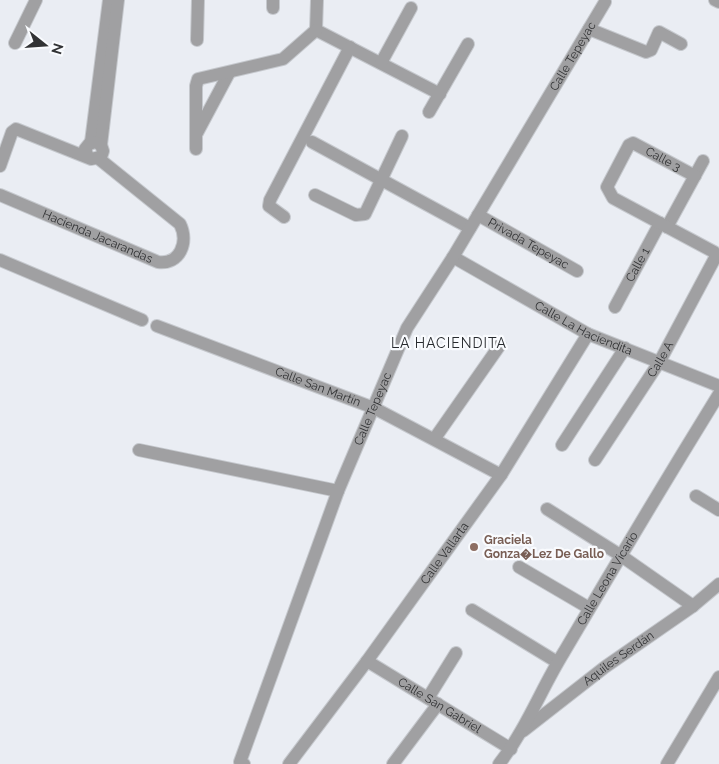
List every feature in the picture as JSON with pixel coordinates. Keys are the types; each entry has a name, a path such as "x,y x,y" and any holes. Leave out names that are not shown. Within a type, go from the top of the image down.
{"street":[{"path":"15,43 36,0"},
{"path":"93,158 85,149 96,144 107,53 109,0"},
{"path":"107,53 118,0"},
{"path":"197,40 198,0"},
{"path":"196,149 196,86 198,79 230,74 283,59 316,30 317,0"},
{"path":"715,0 719,2"},
{"name":"Calle Tepeyac","path":"242,763 338,491 407,328 453,258 605,2"},
{"path":"380,63 411,8"},
{"path":"589,29 646,52 650,50 659,32 681,44"},
{"path":"316,30 440,94"},
{"path":"429,112 468,44"},
{"path":"284,217 269,206 270,200 350,47"},
{"path":"197,134 230,74"},
{"name":"Hacienda Jacarandas","path":"0,166 12,132 16,129 93,158 180,224 184,236 182,252 176,258 164,263 158,262 0,195"},
{"path":"315,195 356,215 363,216 402,136"},
{"path":"312,142 470,228"},
{"name":"Calle 3","path":"695,176 632,143 609,184 608,192 613,198 663,225 695,176 703,161"},
{"name":"Privada Tepeyac","path":"478,215 577,271"},
{"name":"Calle A","path":"595,460 660,361 715,259 715,254 663,225"},
{"name":"Calle 1","path":"615,307 663,225"},
{"name":"Calle La Haciendita","path":"453,258 588,334 719,386"},
{"path":"0,260 142,320"},
{"name":"Calle San Martín","path":"157,326 374,408 435,438 501,475"},
{"name":"Calle Vallarta","path":"289,764 367,661 501,475 588,334"},
{"path":"435,438 500,345"},
{"path":"562,445 625,348"},
{"name":"Calle Leona Vicario","path":"499,764 520,734 557,662 620,555 719,394"},
{"path":"139,450 338,491"},
{"path":"696,496 719,510"},
{"path":"547,510 620,555 693,606"},
{"path":"519,566 589,608"},
{"name":"Aquiles Serdán","path":"520,734 605,667 693,606 719,584"},
{"path":"472,610 557,662"},
{"path":"392,764 433,701 456,653"},
{"name":"Calle San Gabriel","path":"367,661 511,749"},
{"path":"667,764 719,677"}],"place":[{"name":"Graciela Gonza�Lez De Gallo","path":"474,547"}],"district":[{"name":"LA HACIENDITA","path":"449,343"}]}
